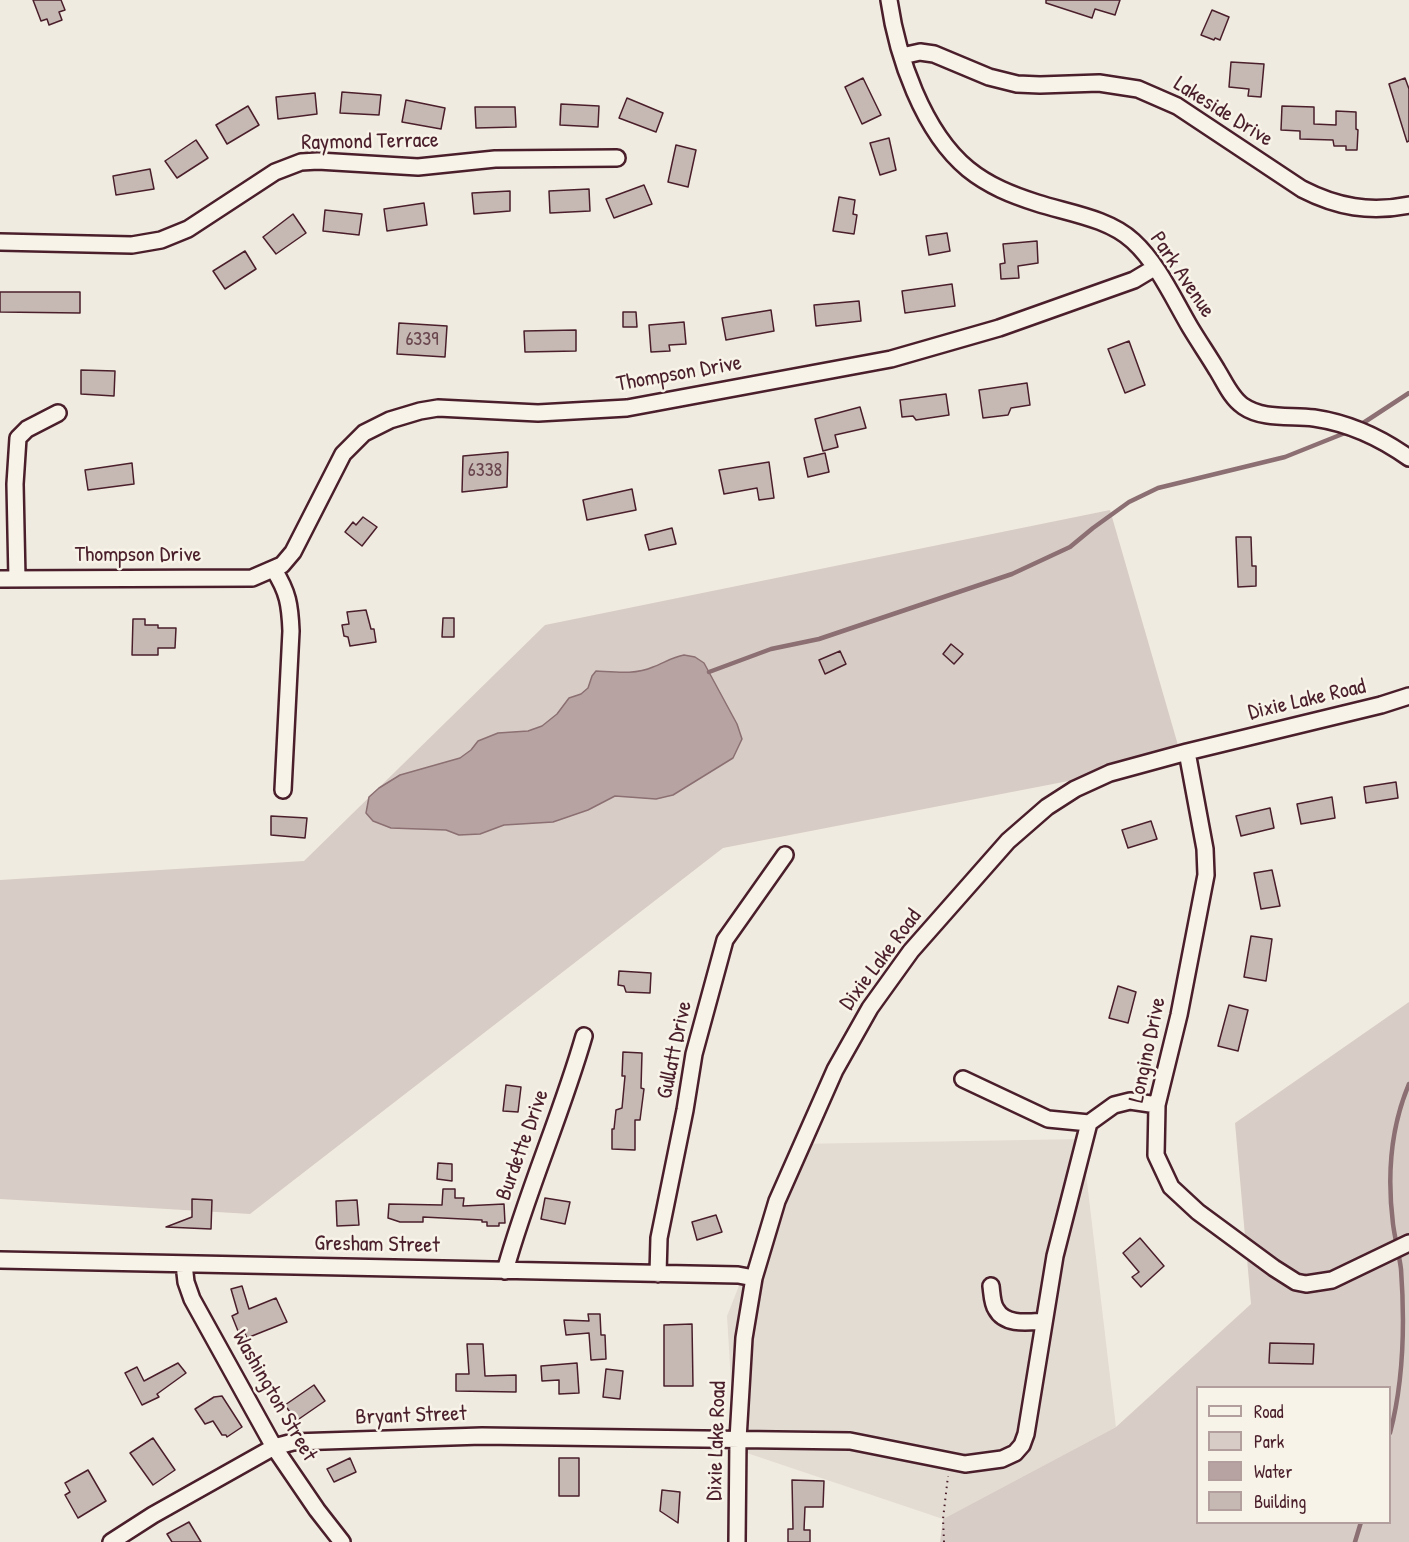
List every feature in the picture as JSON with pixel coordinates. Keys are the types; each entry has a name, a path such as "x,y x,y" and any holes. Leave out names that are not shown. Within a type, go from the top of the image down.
{"street":[{"name":"Park Avenue","path":"889,0 902,56 913,86 934,128 949,150 968,169 989,184 1011,195 1111,226 1133,241 1169,288 1190,327 1233,395 1243,406 1260,414 1315,418 1357,429 1409,458"},
{"name":"Lakeside Drive","path":"902,56 920,52 934,54 988,76 1017,84 1099,82 1138,89 1177,106 1302,189 1323,200 1345,207 1368,210 1409,206"},
{"name":"Raymond Terrace","path":"0,242 132,245 161,240 188,230 275,172 301,162 418,167 495,159 617,158"},
{"name":"Thompson Drive","path":"0,579 252,578 282,565 293,552 343,454 364,433 390,420 438,408 538,413 627,408 891,359 1010,324 1134,280 1154,268"},
{"path":"17,579 15,484 18,438 27,429 57,412"},
{"path":"274,570 285,586 290,609 291,631 283,790"},
{"name":"Dixie Lake Road","path":"737,1542 738,1439 744,1338 754,1278 777,1201 835,1070 870,1008 911,951 1008,841 1047,807 1075,789 1110,773 1409,696"},
{"name":"Longino Drive","path":"1187,752 1205,849 1206,875 1179,1015 1157,1105 1156,1155 1171,1187 1198,1212 1296,1282 1306,1284 1332,1280 1409,1243"},
{"name":"Gullatt Drive","path":"658,1274 659,1238 694,1054 725,940 785,855"},
{"name":"Burdette Drive","path":"505,1271 517,1225 571,1081 584,1036"},
{"path":"963,1080 1048,1119 1089,1123 1114,1105 1130,1101 1157,1105"},
{"name":"Bryant Street","path":"111,1542 153,1515 274,1447 293,1443 482,1436 738,1439 850,1442 965,1464 1002,1459 1015,1453 1022,1445 1026,1434 1055,1256 1089,1123"},
{"name":"Gresham Street","path":"0,1260 738,1275 754,1278"},
{"name":"Washington Street","path":"184,1264 186,1282 192,1299 274,1447 342,1542"},
{"path":"991,1286 996,1310 1004,1317 1016,1322 1044,1321"}],"path":[{"path":"944,1542 943,1519 950,1461"}],"shaded area":[{"path":"1082,1139 1116,1427 943,1519 735,1449 727,1316 795,1144"}],"green space":[{"path":"1110,510 1182,759 723,848 250,1214 0,1199 0,880 304,861 545,625"},
{"path":"1409,1002 1409,1542 940,1542 943,1519 1116,1427 1251,1304 1235,1123"}],"water":[{"path":"684,655 695,657 704,663 737,724 742,739 733,758 673,795 656,799 615,796 588,810 553,822 504,825 480,834 459,835 446,830 391,828 373,821 366,813 369,797 400,775 460,758 478,741 498,733 528,731 542,726 557,714 569,698 581,694 588,688 596,671 646,670"}],"building":[{"path":"33,0 61,0 65,10 59,12 62,20 49,25 47,19 41,21"},
{"path":"1046,0 1120,0 1115,15 1095,9 1092,18 1046,3"},
{"path":"1212,10 1229,17 1220,40 1201,35"},
{"path":"1231,62 1264,64 1261,97 1248,96 1249,89 1229,87"},
{"path":"863,78 881,115 862,124 845,87"},
{"path":"1405,78 1409,89 1409,141 1407,142 1389,84"},
{"path":"342,92 381,95 379,115 340,113"},
{"path":"315,93 317,114 278,119 276,97"},
{"path":"627,98 663,113 656,132 619,118"},
{"path":"406,100 445,108 441,129 402,122"},
{"path":"561,104 599,106 598,127 560,125"},
{"path":"248,106 259,125 227,144 216,125"},
{"path":"1282,106 1314,107 1314,124 1336,125 1336,111 1356,112 1357,150 1346,150 1346,146 1334,146 1333,140 1300,139 1300,131 1281,130"},
{"path":"475,107 515,107 516,127 476,128"},
{"path":"889,138 896,170 880,175 870,143"},
{"path":"196,140 208,158 177,178 165,161"},
{"path":"676,145 696,150 688,187 668,182"},
{"path":"150,169 154,189 116,195 113,176"},
{"path":"644,185 652,204 614,218 606,199"},
{"path":"589,189 590,211 550,213 549,191"},
{"path":"510,191 510,211 474,214 472,193"},
{"path":"839,197 855,200 853,214 857,215 854,234 833,231"},
{"path":"424,203 427,225 387,231 384,209"},
{"path":"325,210 362,214 359,235 323,231"},
{"path":"293,214 306,233 276,254 263,237"},
{"path":"947,233 950,251 929,255 926,236"},
{"path":"1037,241 1038,263 1018,266 1019,278 1001,279 1000,264 1005,263 1003,244"},
{"path":"245,251 256,269 225,289 213,271"},
{"path":"952,284 955,306 905,313 902,291"},
{"path":"0,292 80,292 80,313 0,312"},
{"path":"859,301 861,321 816,326 814,305"},
{"path":"771,310 774,331 726,340 722,318"},
{"path":"623,312 636,312 637,327 623,327"},
{"path":"684,322 686,344 669,345 670,351 651,352 649,325"},
{"path":"399,323 447,326 445,357 397,354"},
{"path":"576,330 576,351 525,352 524,331"},
{"path":"1129,341 1145,385 1125,393 1108,349"},
{"path":"81,370 115,371 114,396 81,394"},
{"path":"1027,383 1030,405 1011,408 1008,415 983,418 979,390"},
{"path":"946,394 949,415 916,420 913,416 902,417 900,400"},
{"path":"860,407 866,428 835,435 838,447 823,451 815,419"},
{"path":"508,452 507,487 462,492 463,456"},
{"path":"825,453 829,472 808,477 804,458"},
{"path":"769,462 774,498 759,500 757,488 724,494 719,470"},
{"path":"132,463 134,484 88,490 85,470"},
{"path":"632,489 636,510 587,520 583,500"},
{"path":"363,517 377,527 362,546 345,532 353,522 356,525"},
{"path":"672,528 676,544 649,550 645,535"},
{"path":"1236,537 1251,537 1252,566 1256,566 1256,586 1238,587"},
{"path":"366,610 371,629 374,629 376,642 350,646 348,637 344,636 342,625 349,624 347,612"},
{"path":"443,618 454,618 454,637 442,637"},
{"path":"133,619 145,619 145,625 158,625 158,628 176,628 175,648 158,648 158,655 132,655"},
{"path":"951,644 963,654 954,664 943,654"},
{"path":"840,651 846,664 825,674 819,660"},
{"path":"1396,782 1398,798 1366,803 1364,787"},
{"path":"1332,797 1335,818 1301,824 1297,804"},
{"path":"1270,808 1274,828 1241,836 1236,816"},
{"path":"271,816 307,818 305,838 271,835"},
{"path":"1151,821 1157,839 1128,848 1122,830"},
{"path":"1272,870 1280,906 1261,909 1254,873"},
{"path":"1251,936 1272,939 1266,981 1244,977"},
{"path":"619,971 651,973 650,993 626,992 624,986 618,985"},
{"path":"1118,986 1136,992 1128,1023 1109,1018"},
{"path":"1229,1005 1248,1010 1238,1051 1218,1046"},
{"path":"623,1052 642,1053 641,1088 644,1089 640,1120 635,1120 635,1150 612,1149 612,1129 614,1129 616,1110 622,1108 625,1076 622,1076"},
{"path":"506,1085 521,1087 518,1112 503,1111"},
{"path":"438,1163 452,1164 452,1181 437,1179"},
{"path":"443,1189 455,1189 455,1198 464,1198 463,1206 504,1204 505,1223 499,1223 499,1226 487,1226 487,1222 482,1222 482,1220 423,1217 423,1222 400,1222 388,1218 389,1204 442,1205"},
{"path":"545,1198 570,1202 565,1224 541,1219"},
{"path":"192,1199 212,1200 211,1229 166,1227 192,1217"},
{"path":"357,1200 359,1225 337,1226 336,1201"},
{"path":"716,1215 722,1232 697,1240 692,1222"},
{"path":"1140,1238 1164,1266 1141,1287 1132,1277 1139,1272 1123,1253"},
{"path":"242,1286 249,1309 276,1298 287,1322 247,1338 243,1329 238,1331 232,1316 238,1313 231,1289"},
{"path":"588,1314 600,1314 601,1335 605,1335 606,1359 591,1360 589,1333 566,1335 564,1320 589,1321"},
{"path":"692,1324 693,1386 664,1386 664,1325"},
{"path":"1270,1343 1314,1344 1313,1364 1269,1363"},
{"path":"467,1344 483,1344 485,1376 516,1375 516,1392 456,1391 456,1374 469,1374"},
{"path":"178,1363 186,1373 157,1394 159,1397 142,1405 125,1373 137,1367 144,1381"},
{"path":"577,1363 579,1393 559,1394 559,1380 542,1381 541,1366"},
{"path":"606,1369 623,1371 620,1399 603,1397"},
{"path":"314,1385 325,1401 296,1421 285,1405"},
{"path":"222,1396 242,1427 227,1437 222,1435 213,1421 205,1424 195,1409 214,1397"},
{"path":"153,1438 175,1470 153,1485 130,1453"},
{"path":"350,1458 356,1472 334,1482 327,1469"},
{"path":"559,1458 579,1458 579,1496 559,1496"},
{"path":"88,1470 106,1501 78,1518 65,1495 70,1492 65,1483"},
{"path":"792,1480 824,1481 823,1507 805,1507 804,1530 810,1530 810,1542 788,1542 788,1529 793,1529"},
{"path":"662,1490 680,1492 678,1523 660,1511"},
{"path":"189,1522 201,1542 172,1542 167,1534"}],"waterway":[{"path":"1357,427 1409,393"},
{"path":"709,672 771,649 819,639 1012,574 1070,547 1129,502 1158,488 1285,457 1350,431"},
{"path":"1391,1429 1401,1372 1403,1310 1401,1269 1391,1206 1390,1170 1394,1135 1409,1084"},
{"path":"1355,1542 1360,1524"}]}
